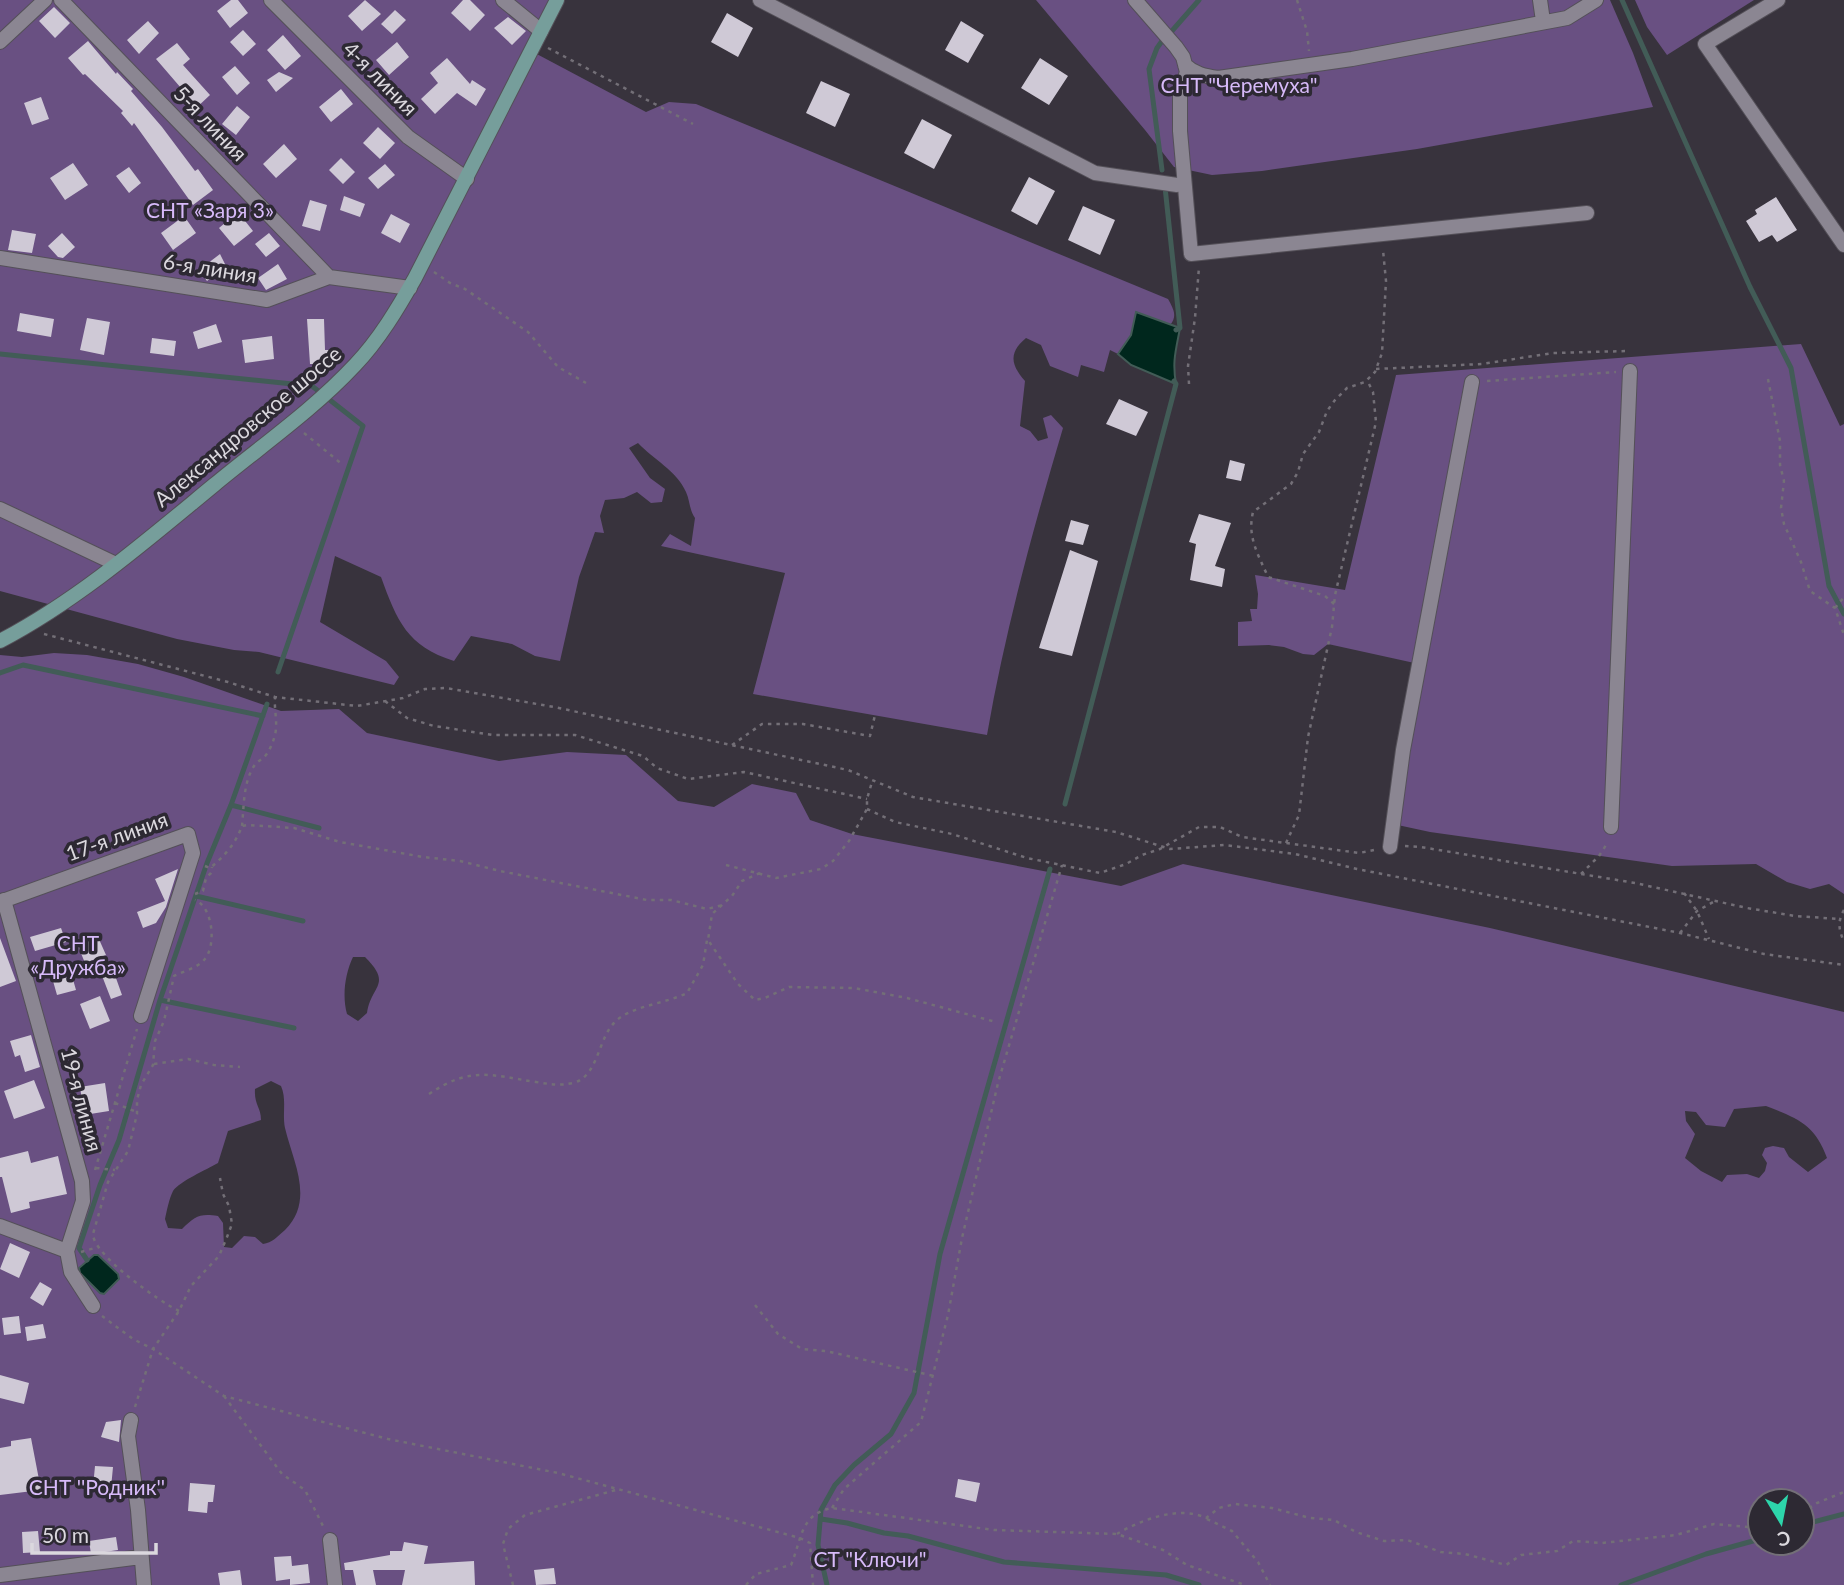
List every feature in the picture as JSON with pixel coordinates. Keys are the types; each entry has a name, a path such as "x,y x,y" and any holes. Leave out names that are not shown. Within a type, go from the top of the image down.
{"street":[{"path":"0,42 45,0"},
{"name":"5-я линия","path":"61,0 329,277"},
{"name":"4-я линия","path":"271,0 408,137 467,179"},
{"path":"503,0 538,37"},
{"name":"Александровское шоссе","path":"0,641 24,629 116,564 324,396 356,365 410,288 557,0"},
{"path":"760,0 1095,173 1177,185"},
{"path":"1135,0 1176,47 1187,72 1180,93 1184,188 1191,254 1587,213"},
{"path":"1540,0 1543,21"},
{"path":"1185,65 1203,76 1218,78 1352,59 1567,18 1596,0"},
{"path":"1778,0 1705,44 1844,245"},
{"name":"6-я линия","path":"0,258 267,300 329,277 410,288"},
{"path":"1611,827 1630,371"},
{"path":"1390,848 1405,743 1472,382"},
{"path":"0,509 116,564"},
{"name":"17-я линия","path":"2,901 191,830 193,853 141,1016"},
{"name":"19-я линия","path":"2,901 82,1183 83,1201 67,1251"},
{"path":"0,1226 67,1251 71,1272 93,1306"},
{"path":"131,1420 128,1436 144,1585"},
{"path":"330,1540 335,1585"},
{"path":"0,1575 141,1558"}],"path":[{"path":"1297,0 1309,42 1308,65"},
{"path":"538,37 693,124"},
{"path":"1334,604 1325,596 1268,577 1253,546 1250,531 1253,512 1291,484 1303,454 1319,432 1327,411 1335,400 1347,387 1367,380 1376,369 1382,353 1387,281 1382,257 1384,235"},
{"path":"1189,384 1188,366 1200,253"},
{"path":"422,266 465,289 528,332 558,367 586,383"},
{"path":"1376,369 1482,364 1553,353 1627,351"},
{"path":"1472,382 1630,371"},
{"path":"1768,379 1784,481 1780,508 1784,524 1801,562 1810,591 1835,608 1844,635"},
{"path":"1286,843 1298,815 1308,737 1332,627 1334,604 1376,422 1373,392 1367,380"},
{"path":"290,422 343,465"},
{"path":"1835,608 1843,598"},
{"path":"24,629 228,682 275,697 357,706 403,698 425,689 446,688 733,744 848,770 922,799 1116,832 1163,848 1225,845 1295,853 1357,869 1680,933 1764,954 1844,965"},
{"path":"199,892 203,891 211,867 228,851 242,826 250,774 256,763 268,754 274,737 277,724 275,697"},
{"path":"386,701 407,718 434,726 493,735 575,734 643,756 657,768 688,779 744,772 867,799"},
{"path":"733,744 762,724 769,723 803,724 870,736 875,715"},
{"path":"726,864 776,878 821,869 833,862 849,841 867,810 867,799 873,780"},
{"path":"867,810 895,822 952,834 1027,858 1100,873 1163,848 1199,827 1220,827 1242,836 1359,853 1421,847 1684,893 1795,916 1839,919"},
{"path":"242,826 294,828 340,842 460,861 500,872 647,900 671,900 706,909 723,905"},
{"path":"1581,874 1608,845 1611,827"},
{"path":"832,1508 844,1489 921,1422 934,1376 998,1083 1062,865"},
{"path":"204,866 211,867"},
{"path":"429,1094 447,1082 472,1074 559,1086 578,1083 587,1076 613,1023 630,1010 655,1006 687,993 703,965 712,914 732,896 742,881 760,873"},
{"path":"1684,893 1697,911 1709,940"},
{"path":"1680,933 1697,911 1716,900"},
{"path":"179,1311 158,1301 141,1288 98,1247 93,1238 113,1169 128,1151 134,1111 141,1085 154,1064 155,1041 170,1000 174,976 200,964 208,957 211,937 208,915 205,906 199,901"},
{"path":"1844,911 1839,919 1839,931 1844,942"},
{"path":"708,940 738,984 755,1000 765,999 789,987 854,988 907,998 996,1022"},
{"path":"160,1014 165,1016"},
{"path":"82,1183 94,1175 141,1016"},
{"path":"154,1064 188,1059 214,1065 240,1066"},
{"path":"115,1103 134,1111"},
{"path":"96,1168 113,1169"},
{"path":"131,1420 153,1349 179,1311 191,1286 219,1256 232,1224 220,1178"},
{"path":"86,1236 93,1238"},
{"path":"88,1250 98,1247"},
{"path":"755,1305 778,1334 802,1349 852,1356 934,1376"},
{"path":"93,1306 108,1322 224,1396 388,1439 558,1473 800,1538 810,1543 813,1585"},
{"path":"224,1396 282,1474 305,1490 330,1540"},
{"path":"513,1585 503,1544 508,1529 525,1515 619,1489"},
{"path":"1816,1504 1844,1492"},
{"path":"1206,1518 1219,1508 1236,1504 1272,1508 1310,1518 1334,1520 1356,1532 1384,1541 1407,1540 1441,1552 1465,1554 1506,1565 1521,1555 1557,1551 1573,1541 1602,1543 1676,1535 1714,1524 1746,1527"},
{"path":"746,1585 756,1574 791,1564 808,1519 821,1510 832,1508 994,1530 1117,1534 1163,1550 1187,1565 1245,1585"},
{"path":"1117,1534 1150,1517 1199,1515 1232,1531 1258,1562 1270,1585"}],"green space":[{"name":"СНТ «Заря 3»","path":"0,0 557,0 533,52 646,112 669,102 696,104 1168,299 1174,315 1170,325 1136,313 1131,335 1118,354 1110,350 1104,372 1081,365 1078,377 1050,366 1041,345 1026,338 1016,349 1014,364 1025,381 1020,426 1030,431 1038,441 1048,438 1043,418 1051,415 1063,428 1021,580 987,735 753,694 785,573 661,546 670,534 691,546 695,518 686,492 677,478 638,443 629,448 650,478 665,489 662,502 651,503 637,492 624,498 605,500 600,516 604,533 595,532 579,577 560,661 535,656 512,644 471,636 454,661 438,655 425,648 406,630 381,577 335,556 320,622 386,661 399,677 394,685 259,652 177,639 0,591"},
{"name":"СНТ \"Черемуха\"","path":"1036,0 1610,0 1653,107 1417,149 1262,171 1212,175 1174,167"},
{"path":"1635,0 1754,0 1667,55 1647,27"},
{"path":"1801,344 1840,426 1844,424 1844,894 1829,884 1810,889 1787,882 1756,864 1672,866 1430,832 1393,824 1419,664 1328,644 1314,655 1269,645 1238,646 1238,622 1252,621 1250,609 1257,609 1255,575 1345,590 1396,375"},
{"path":"0,655 87,655 138,664 281,711 339,709 367,733 499,761 567,752 626,755 678,801 714,807 752,784 796,793 810,820 852,834 1121,886 1183,864 1490,928 1844,1012 1844,1585 0,1585","holes":["353,957 365,957 378,974 379,980 367,1013 358,1021 347,1014 345,1007 346,978","271,1081 281,1086 283,1091 285,1128 299,1180 299,1206 294,1218 285,1230 269,1242 263,1244 255,1237 244,1236 232,1248 224,1247 223,1223 218,1216 202,1215 194,1218 182,1229 168,1228 165,1219 173,1191 218,1163 228,1131 261,1120 255,1089","1766,1106 1804,1124 1817,1137 1827,1158 1808,1172 1789,1157 1784,1148 1773,1146 1765,1148 1762,1155 1767,1163 1759,1178 1747,1174 1727,1175 1722,1182 1701,1171 1685,1158 1695,1134 1686,1121 1685,1111 1696,1112 1706,1125 1725,1127 1734,1109"]}],"shaded area":[{"path":"1136,312 1180,328 1174,362 1176,384 1131,365 1118,354 1131,335"},
{"path":"94,1255 98,1255 118,1274 119,1279 104,1294 80,1273 79,1268"}],"building":[{"path":"231,0 238,0 248,13 230,28 217,11"},
{"path":"365,0 381,14 362,31 348,16"},
{"path":"463,0 470,0 485,15 470,31 451,13"},
{"path":"54,7 70,23 55,38 39,21"},
{"path":"395,10 406,20 392,34 381,24"},
{"path":"727,13 753,28 738,57 711,42"},
{"path":"508,17 526,31 512,45 494,28"},
{"path":"148,21 159,33 139,54 127,40"},
{"path":"961,21 984,35 968,63 945,50"},
{"path":"243,30 256,44 243,56 230,42"},
{"path":"283,35 301,56 285,70 267,50"},
{"path":"88,41 116,74 117,72 133,89 131,91 213,190 193,205 134,123 132,126 121,113 123,111 68,58"},
{"path":"397,42 409,57 389,75 376,60"},
{"path":"177,43 190,59 183,65 210,95 194,110 177,92 181,88 156,59"},
{"path":"447,58 470,84 472,80 486,89 476,106 457,93 435,114 421,99 438,83 430,73"},
{"path":"1040,58 1068,76 1049,105 1021,88"},
{"path":"235,66 250,83 237,95 222,77"},
{"path":"279,72 293,78 276,92 267,80"},
{"path":"821,81 850,94 835,127 806,113"},
{"path":"341,89 353,104 331,122 319,107"},
{"path":"41,97 49,119 32,125 24,103"},
{"path":"237,106 250,117 236,135 222,124"},
{"path":"922,119 952,135 934,169 904,153"},
{"path":"378,127 395,143 380,159 363,143"},
{"path":"284,144 297,159 276,178 263,164"},
{"path":"341,158 355,172 343,184 329,170"},
{"path":"73,163 88,185 65,200 50,178"},
{"path":"385,164 395,175 378,189 368,178"},
{"path":"129,167 141,183 129,193 116,176"},
{"path":"1029,177 1055,191 1037,225 1011,211"},
{"path":"344,196 365,204 360,217 340,210"},
{"path":"1776,197 1797,230 1777,242 1772,235 1759,242 1746,221 1757,214 1755,210"},
{"path":"310,200 327,205 320,231 302,226"},
{"path":"1083,206 1115,220 1100,255 1068,240"},
{"path":"238,212 253,231 234,246 219,228"},
{"path":"391,214 410,224 400,243 381,233"},
{"path":"184,216 196,233 173,250 161,233"},
{"path":"12,230 36,234 32,253 8,250"},
{"path":"62,233 75,247 63,258 58,257 48,246"},
{"path":"269,233 280,246 266,257 255,244"},
{"path":"220,254 226,266 207,281 199,270"},
{"path":"278,264 287,279 266,290 258,278"},
{"path":"20,313 54,319 51,337 17,331"},
{"path":"87,318 110,322 104,355 80,350"},
{"path":"307,319 324,319 325,350 330,350 330,364 310,364"},
{"path":"216,324 222,342 198,349 193,332"},
{"path":"272,336 274,359 245,363 242,340"},
{"path":"152,338 176,341 174,356 150,353"},
{"path":"1119,399 1148,412 1136,436 1106,424"},
{"path":"1230,460 1245,464 1241,481 1226,478"},
{"path":"1199,514 1231,523 1215,566 1225,569 1222,587 1190,580 1196,544 1189,542"},
{"path":"1071,520 1089,525 1083,545 1065,541"},
{"path":"1070,550 1098,561 1072,656 1039,648"},
{"path":"178,869 166,907 156,923 143,928 137,912 165,901 155,879"},
{"path":"61,928 66,942 35,951 30,937"},
{"path":"98,937 106,955 85,963 78,946"},
{"path":"0,938 16,981 0,987"},
{"path":"111,964 122,995 111,999 99,968"},
{"path":"72,976 76,990 57,995 53,981"},
{"path":"100,996 110,1021 90,1029 80,1004"},
{"path":"31,1035 40,1067 25,1072 20,1055 15,1057 10,1041"},
{"path":"34,1080 45,1108 14,1119 4,1091"},
{"path":"105,1083 109,1111 84,1115 80,1087"},
{"path":"28,1151 31,1163 58,1156 67,1194 29,1202 30,1208 11,1213 0,1177 0,1158"},
{"path":"10,1243 30,1252 19,1278 0,1269"},
{"path":"40,1282 52,1289 43,1306 30,1298"},
{"path":"19,1316 21,1333 4,1335 2,1318"},
{"path":"43,1324 46,1338 27,1341 25,1327"},
{"path":"0,1375 29,1383 24,1404 0,1398"},
{"path":"121,1420 119,1442 101,1437 106,1422"},
{"path":"31,1438 41,1490 0,1495 0,1448 11,1446 11,1441"},
{"path":"95,1466 113,1467 111,1488 93,1487"},
{"path":"958,1479 980,1483 976,1502 955,1497"},
{"path":"190,1483 215,1485 213,1502 208,1502 207,1513 188,1511"},
{"path":"38,1531 40,1552 23,1553 22,1532"},
{"path":"116,1537 118,1550 91,1554 89,1541"},
{"path":"404,1542 428,1546 424,1564 474,1561 475,1585 402,1585 405,1570 373,1570 376,1585 356,1585 353,1570 345,1570 344,1563 390,1555 390,1551 402,1551"},
{"path":"291,1556 292,1566 308,1564 310,1583 290,1585 290,1579 276,1581 274,1557"},
{"path":"554,1568 556,1584 536,1585 534,1570"},
{"path":"240,1570 242,1585 220,1585 218,1573"}],"waterway":[{"path":"1171,32 1199,0"},
{"path":"1622,0 1750,287 1791,368 1829,586 1844,614"},
{"path":"1162,41 1149,69 1162,170"},
{"path":"1165,187 1180,328 1176,330"},
{"path":"0,354 312,386 363,426 278,672"},
{"path":"1065,804 1176,384 1174,381"},
{"path":"0,673 23,665 263,716"},
{"path":"87,1260 79,1248 100,1185 119,1140 160,1000 207,863 267,704"},
{"path":"231,805 319,828"},
{"path":"827,1585 818,1545 821,1510 835,1485 891,1434 914,1393 940,1254 1050,869"},
{"path":"196,896 303,921"},
{"path":"160,1000 294,1028"},
{"path":"1816,1521 1844,1514"},
{"path":"821,1519 908,1536 1004,1562 1166,1575 1199,1585"},
{"path":"1621,1585 1706,1554 1746,1543"}],"park label":[{"name":"СНТ «Дружба»","path":"78,956"},
{"name":"СНТ ''Родник''","path":"97,1488"},
{"name":"СТ \"Ключи\"","path":"870,1560"}]}
